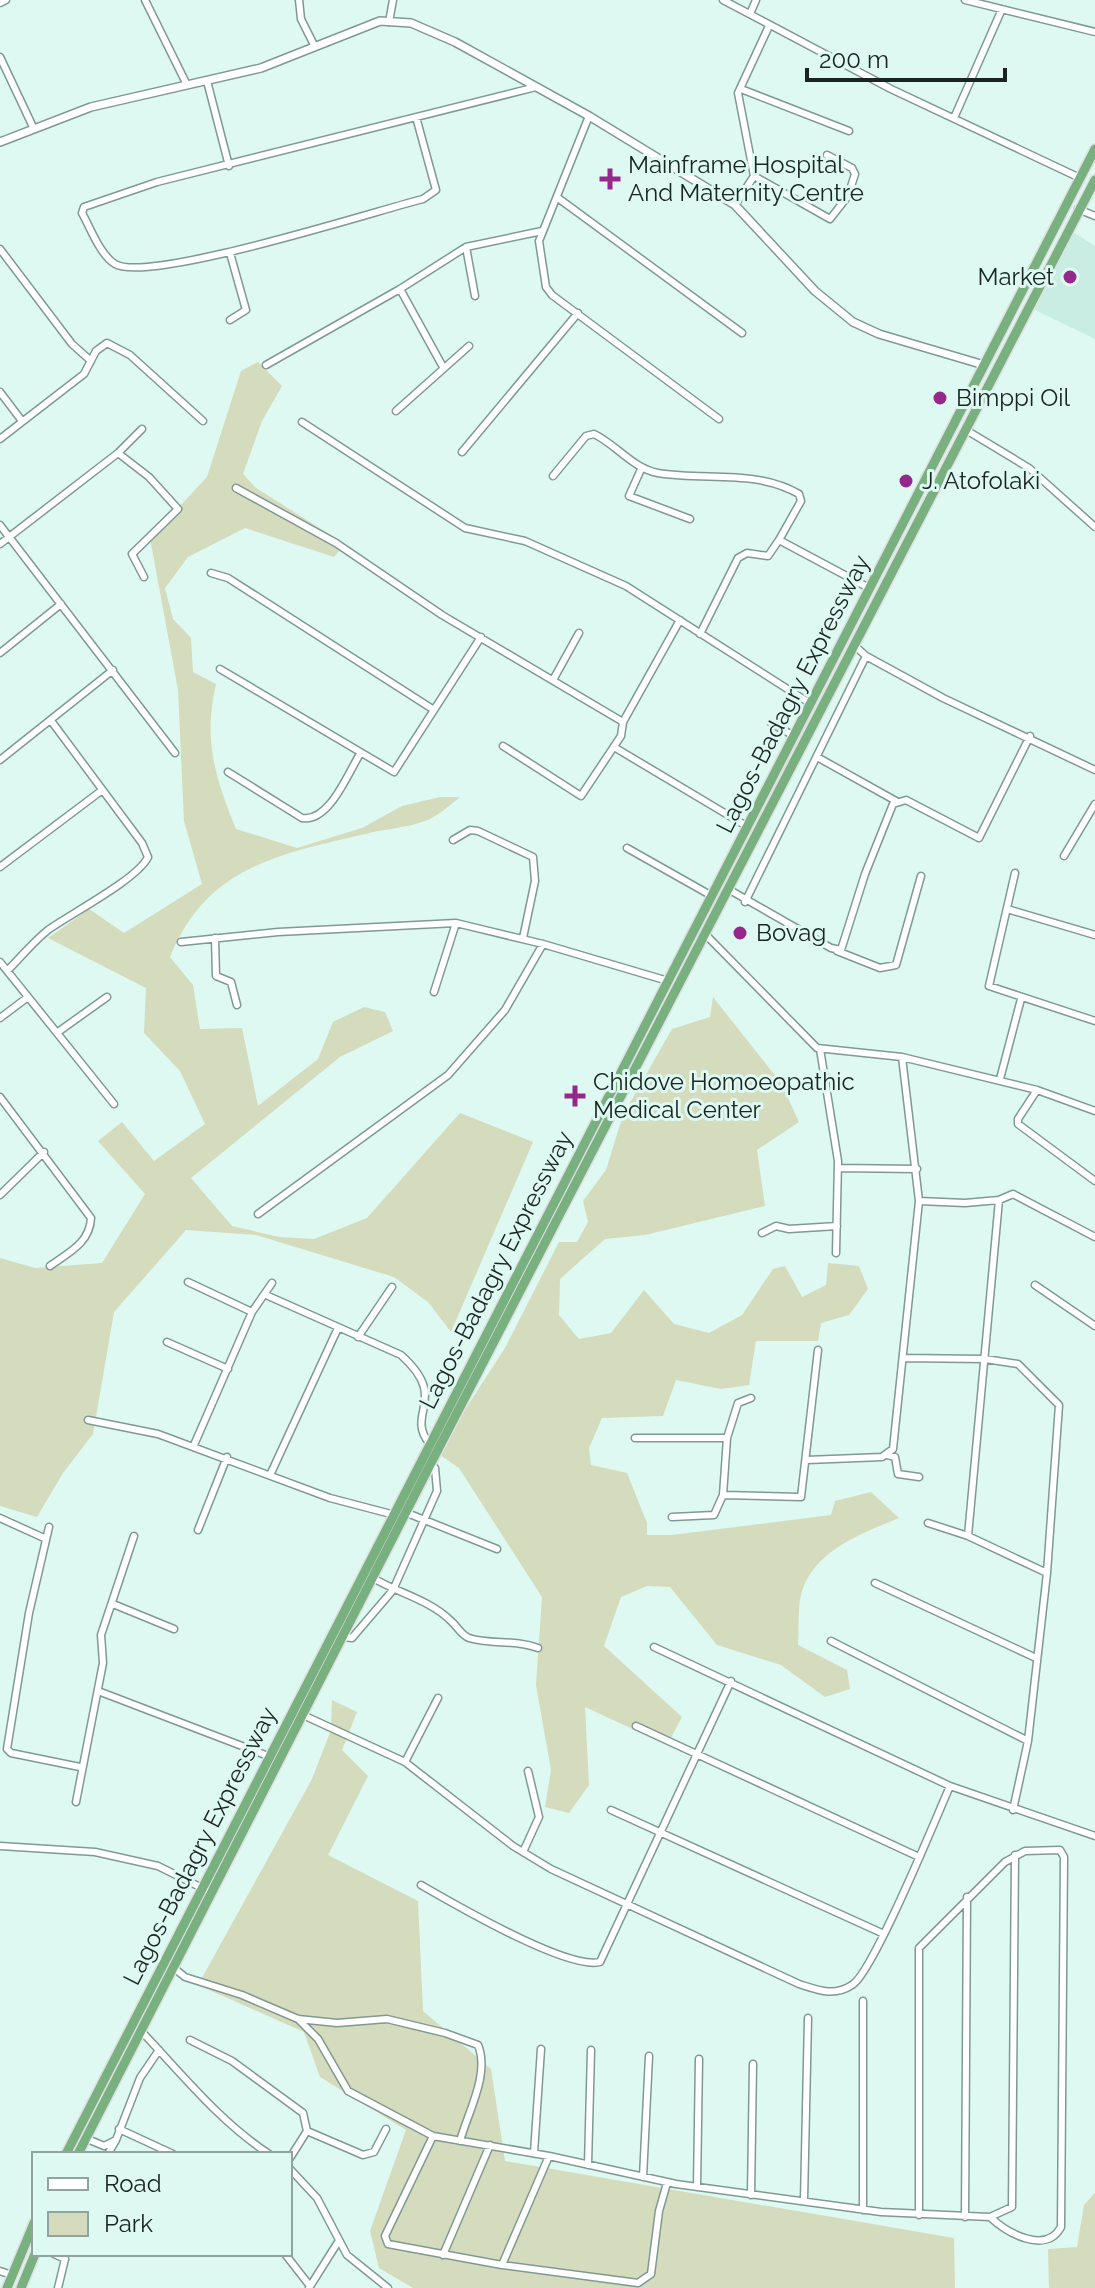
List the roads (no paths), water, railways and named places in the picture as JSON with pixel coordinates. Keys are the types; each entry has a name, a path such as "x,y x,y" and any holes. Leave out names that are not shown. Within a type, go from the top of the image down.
{"highway":[{"name":"Lagos-Badagry Expressway","path":"67,2152 391,1514 1094,152"},
{"name":"Lagos-Badagry Expressway","path":"79,2152 430,1465 1095,180"},
{"path":"888,554 900,562"},
{"path":"7,2288 32,2228"},
{"path":"21,2288 34,2256"}],"street":[{"path":"0,3 6,0"},
{"path":"145,0 187,85"},
{"path":"299,0 301,19 314,45"},
{"path":"389,22 393,0"},
{"path":"723,0 769,26 1080,178"},
{"path":"750,14 756,0"},
{"path":"965,0 1095,32"},
{"path":"954,118 1002,9"},
{"path":"0,142 91,107 261,68 380,21 411,23 455,42 589,116 735,205 815,291 853,322 879,334 984,365"},
{"path":"735,205 754,176 738,103 741,89 769,26"},
{"path":"0,57 33,127"},
{"path":"207,81 229,166"},
{"path":"416,117 435,184 436,190 430,197 192,262 116,265 106,255 82,212 84,207 157,182 229,166 416,117 536,87"},
{"path":"741,89 849,131"},
{"path":"589,116 542,231 539,248 548,292 719,419"},
{"path":"754,176 830,219 848,196 855,174 852,168 827,155"},
{"path":"558,198 742,333"},
{"path":"1078,209 1095,216"},
{"path":"266,365 400,289 466,247 542,231"},
{"path":"466,247 475,296"},
{"path":"0,249 72,344 91,361"},
{"path":"230,253 246,310 230,320"},
{"path":"400,289 443,367"},
{"path":"462,452 578,313"},
{"path":"0,439 84,374 103,344 117,346 203,421"},
{"path":"396,411 469,346"},
{"path":"0,392 22,421"},
{"path":"302,422 469,530 505,536 544,548 626,586 811,704"},
{"path":"0,544 118,453 142,429"},
{"path":"966,430 1029,468 1095,527"},
{"path":"553,476 586,436 594,434 642,467 660,473 758,478 796,492 801,501 779,540 768,556 747,553 738,558 700,634"},
{"path":"118,453 149,477 178,509 132,554 144,577"},
{"path":"642,467 629,496 690,519"},
{"path":"236,488 336,543 481,637 623,722"},
{"path":"0,525 175,753"},
{"path":"779,540 869,588"},
{"path":"211,573 228,578 434,710"},
{"path":"0,653 61,604"},
{"path":"503,746 578,797 614,747 623,731 623,722 680,620"},
{"path":"553,680 579,633"},
{"path":"220,669 388,771 395,771 481,637"},
{"path":"854,645 866,656 943,698 1030,736 1095,770"},
{"path":"745,902 866,656"},
{"path":"0,760 52,722 113,670"},
{"path":"8,970 51,928 146,861 146,849 52,722"},
{"path":"771,723 794,736"},
{"path":"807,736 822,747"},
{"path":"817,757 896,801 906,800 978,839 1030,736"},
{"path":"614,747 748,827"},
{"path":"228,772 302,818 313,819 325,810 360,754"},
{"path":"0,867 101,791"},
{"path":"837,951 844,947 865,874 896,801"},
{"path":"1064,856 1095,804"},
{"path":"1087,819 1095,823"},
{"path":"453,840 470,830 478,831 533,857 535,881 523,938"},
{"path":"627,848 712,896"},
{"path":"1015,873 988,984 991,989 1095,1021"},
{"path":"728,889 745,902 837,951 880,968 896,965 906,941 921,876"},
{"path":"1007,909 1095,935"},
{"path":"434,992 456,923"},
{"path":"181,942 456,923 523,938 668,981"},
{"path":"705,934 820,1049 838,1168 836,1253"},
{"path":"215,938 216,976 231,982 237,1005"},
{"path":"258,1214 448,1075 505,1010 543,944"},
{"path":"0,962 114,1104"},
{"path":"0,1018 28,997"},
{"path":"58,1032 107,997"},
{"path":"1000,1079 1021,999"},
{"path":"820,1049 902,1057 1000,1079 1095,1111"},
{"path":"887,1455 893,1449 919,1201 902,1057"},
{"path":"1037,1090 1018,1119 1018,1124 1095,1181"},
{"path":"0,1097 91,1218 90,1231 82,1243 50,1266"},
{"path":"0,1195 44,1152"},
{"path":"838,1168 917,1169"},
{"path":"919,1201 999,1200 1013,1194 1022,1196 1095,1237"},
{"path":"968,1536 999,1200"},
{"path":"762,1233 776,1226 789,1229 837,1226"},
{"path":"188,1282 252,1312"},
{"path":"194,1445 252,1312 272,1283"},
{"path":"1035,1285 1095,1326"},
{"path":"358,1337 392,1287"},
{"path":"266,1295 401,1355 422,1377 427,1397 420,1427 429,1443"},
{"path":"271,1473 338,1328"},
{"path":"167,1342 228,1369"},
{"path":"723,1495 798,1499 803,1493 818,1350"},
{"path":"903,1358 985,1359 1021,1366 1059,1405 1047,1573 1028,1741 1013,1810"},
{"path":"672,1517 714,1515 723,1495 727,1438 738,1403 751,1398"},
{"path":"88,1420 194,1445 330,1498 391,1514"},
{"path":"635,1438 727,1438"},
{"path":"807,1460 887,1455 895,1457 898,1474 919,1477"},
{"path":"198,1530 227,1457"},
{"path":"343,1637 352,1638 360,1631 393,1590 406,1554 426,1522 437,1491 435,1468 430,1465"},
{"path":"407,1513 497,1549"},
{"path":"0,1518 44,1538"},
{"path":"928,1523 968,1536 1047,1573"},
{"path":"49,1527 44,1538 3,1749 80,1767"},
{"path":"76,1802 80,1767 103,1663 101,1635 134,1536"},
{"path":"373,1578 430,1605 451,1620 465,1637 483,1641 522,1642 538,1648"},
{"path":"875,1583 1036,1658"},
{"path":"113,1604 174,1629"},
{"path":"831,1641 1028,1741"},
{"path":"654,1647 950,1786 1095,1836"},
{"path":"421,1885 547,1950 591,1964 600,1962 607,1953 731,1681"},
{"path":"98,1691 268,1756"},
{"path":"405,1762 438,1698"},
{"path":"303,1715 405,1762 523,1852 628,1906 799,1984 826,1992 836,1993 855,1984 884,1934 950,1786"},
{"path":"636,1726 697,1757 919,1857"},
{"path":"523,1852 539,1817 528,1771"},
{"path":"611,1810 884,1934"},
{"path":"0,1846 95,1852 158,1866 213,1893"},
{"path":"919,2215 919,1948 967,1897 1015,1855 1025,1851 1060,1850 1064,1857 1061,2227 1047,2239 1031,2240 1006,2233 990,2217"},
{"path":"298,2019 318,2039 348,2091 433,2136 549,2156 667,2183 863,2210 990,2217 1012,2207 1015,1855"},
{"path":"965,2217 967,1897"},
{"path":"174,1968 185,1977 242,1995 298,2019 337,2023 387,2019 445,2033 478,2045 483,2057 480,2080 460,2141"},
{"path":"863,2001 863,2210"},
{"path":"804,2200 808,2018"},
{"path":"141,2031 245,2138 266,2152"},
{"path":"190,2040 232,2061 303,2113 307,2131 292,2155"},
{"path":"534,2153 541,2049"},
{"path":"109,2152 140,2078 159,2050"},
{"path":"588,2165 591,2050"},
{"path":"643,2177 649,2056"},
{"path":"697,2187 699,2059"},
{"path":"751,2195 753,2064"},
{"path":"119,2129 169,2152"},
{"path":"307,2131 363,2155 374,2152 386,2129"},
{"path":"433,2136 384,2239 388,2244 502,2265 644,2281 653,2266 659,2211 667,2183"},
{"path":"85,2138 104,2146 116,2140"},
{"path":"443,2255 490,2145"},
{"path":"502,2265 549,2156"},
{"path":"292,2171 317,2198 347,2255 388,2288"},
{"path":"287,2256 310,2287 338,2242"},
{"path":"58,2256 65,2259 58,2288"},
{"path":"0,2271 12,2275"}],"place":[{"name":"Mainframe Hospital And Maternity Centre","path":"610,179"},
{"name":"Market","path":"1070,277"},
{"name":"Bimppi Oil","path":"940,398"},
{"name":"J. Atofolaki","path":"906,481"},
{"name":"Bovag","path":"740,933"},
{"name":"Chidove Homoeopathic Medical Center","path":"575,1096"}]}
